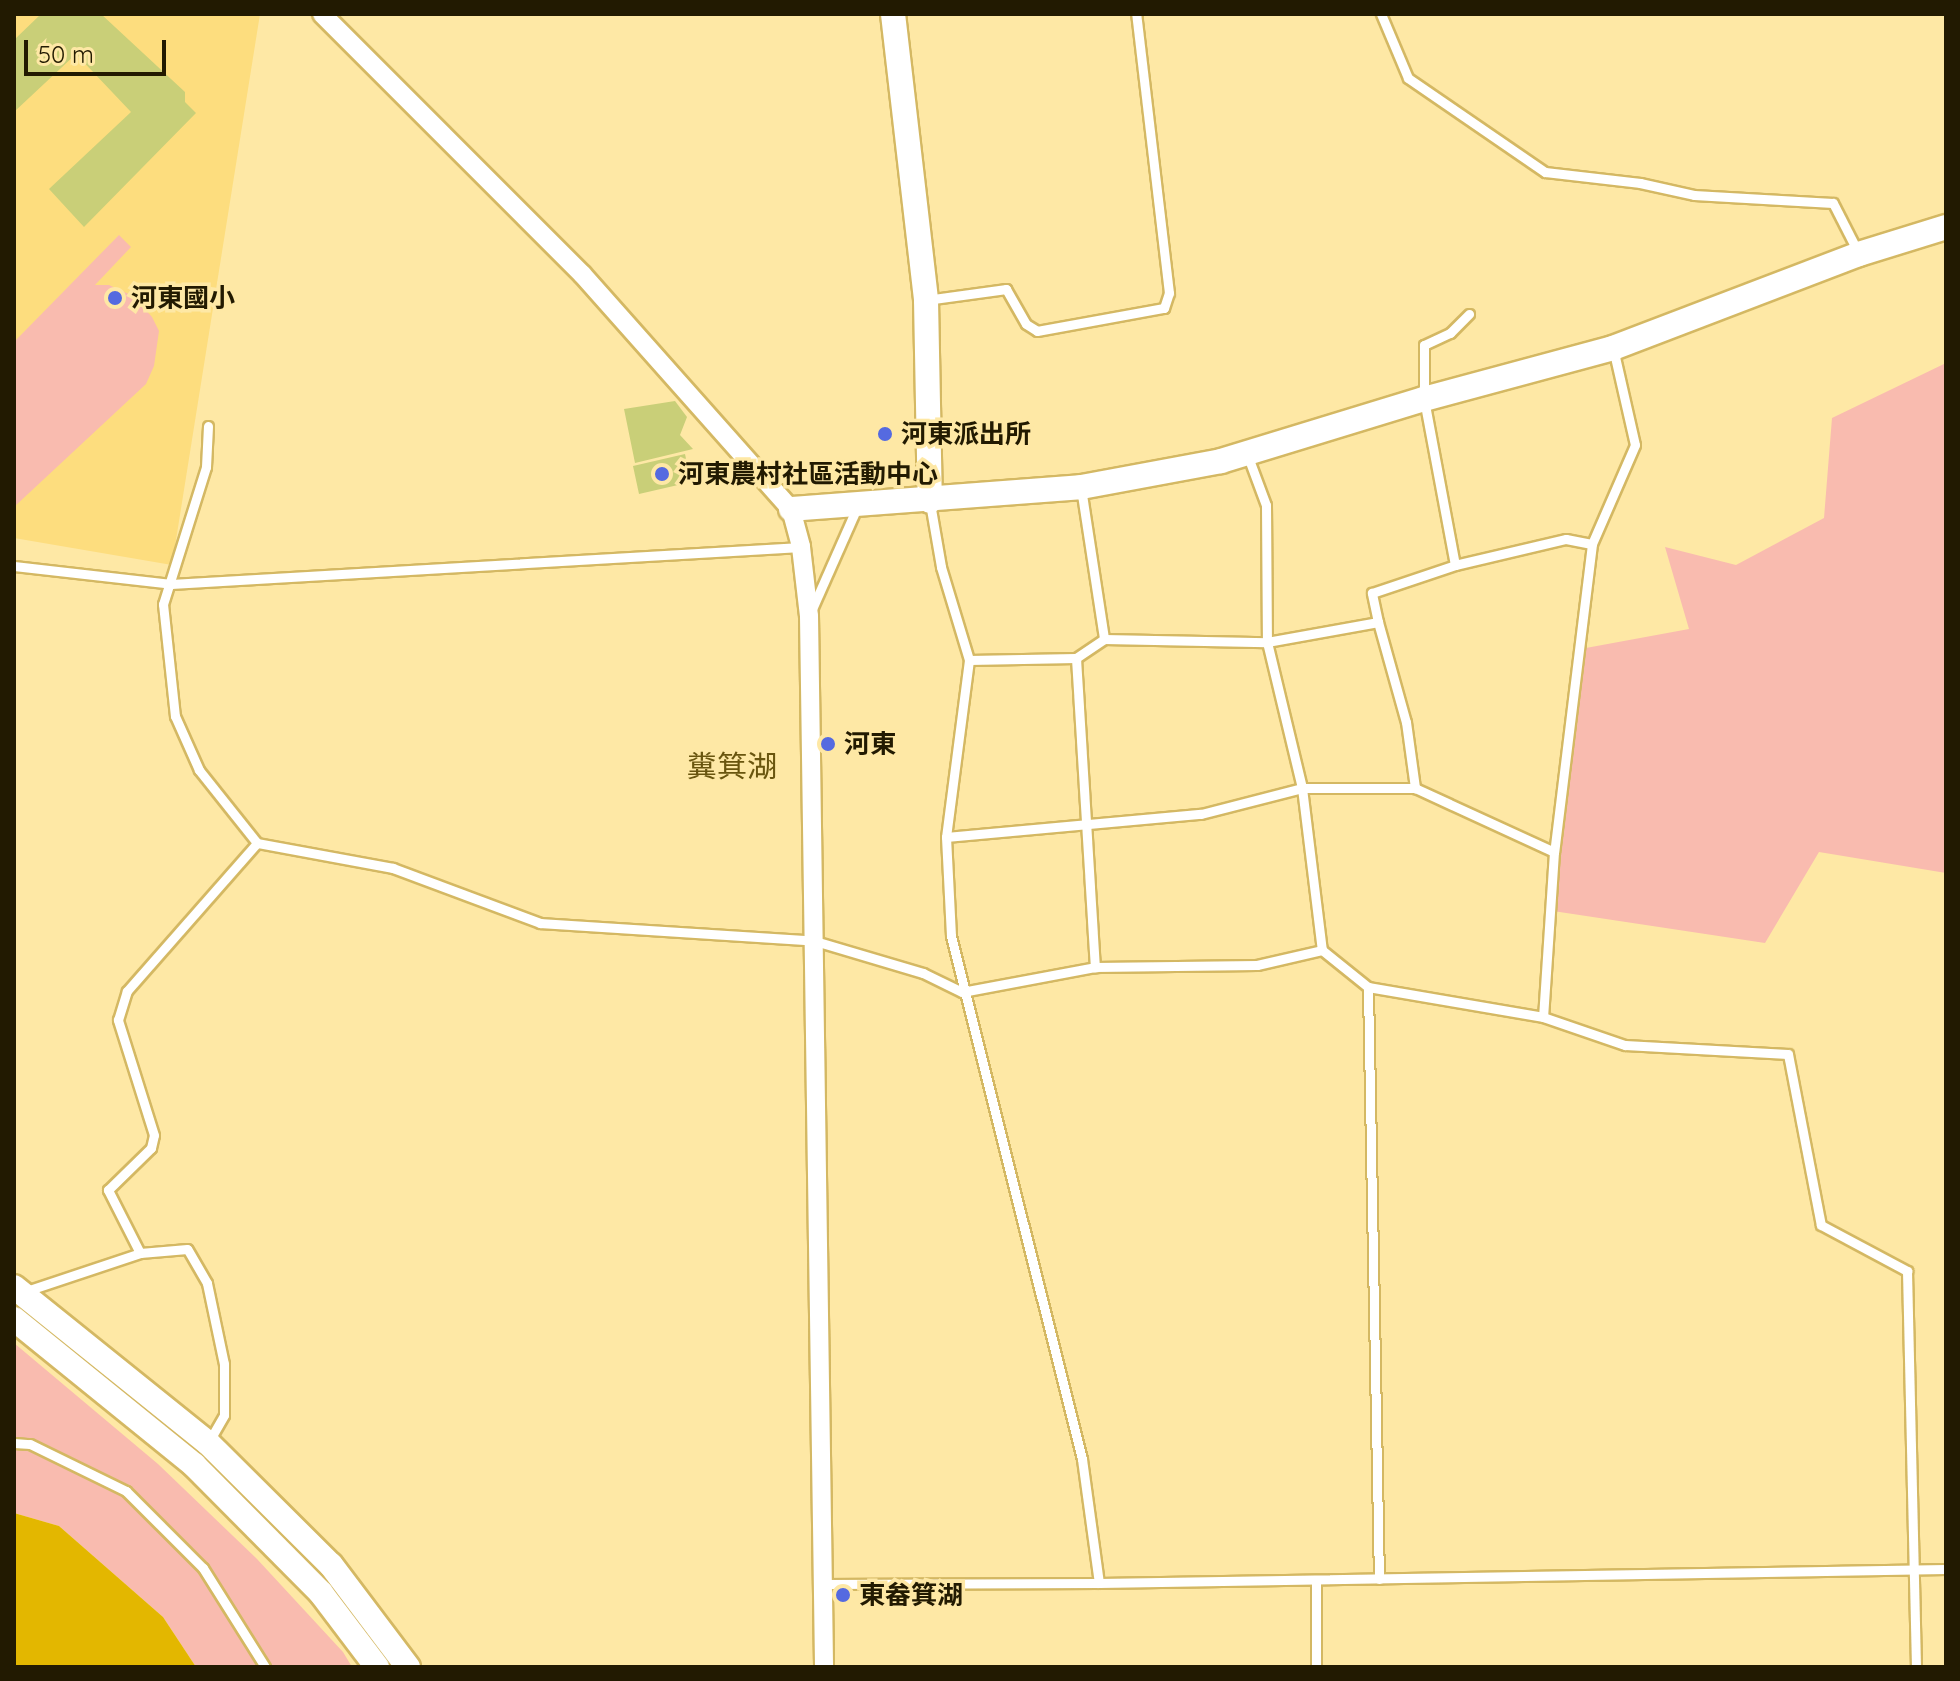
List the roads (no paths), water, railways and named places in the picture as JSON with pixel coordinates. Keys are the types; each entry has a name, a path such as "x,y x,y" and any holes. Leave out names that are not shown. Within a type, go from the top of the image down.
{"street":[{"path":"322,14 582,274 791,509 801,547 809,616 824,1667"},
{"path":"893,14 926,300 930,501"},
{"path":"791,509 930,501 1081,487 1247,453 1424,399 1613,348 1859,254 1946,227"},
{"path":"16,1292 208,1443 331,1565 408,1667"},
{"path":"14,1319 194,1465 321,1593 377,1667"}],"lane":[{"path":"926,300 1006,289 1026,324 1037,331 1164,308 1169,293 1136,14"},
{"path":"1381,14 1408,78 1545,172 1640,183 1694,195 1833,203 1859,254"},
{"path":"1455,565 1424,399 1424,345 1450,333 1469,314"},
{"path":"1543,1017 1554,852 1592,544 1635,445 1613,348"},
{"path":"208,426 206,467 163,604 178,728 199,770 257,843 393,868 540,923 815,941 923,973 962,992 1095,967 1257,965 1322,950"},
{"path":"1247,453 1266,505 1267,642 1302,788 1322,950 1368,987 1543,1017 1625,1045 1788,1054 1821,1225 1907,1271 1916,1667"},
{"path":"1081,487 1104,639"},
{"path":"930,501 941,567 969,660 946,837 951,936 962,992 1082,1459 1099,1583"},
{"path":"809,616 858,505"},
{"path":"1415,788 1406,722 1372,593 1455,565 1566,539 1592,544"},
{"path":"14,566 171,584 801,547"},
{"path":"969,660 1076,658 1104,639 1267,642 1378,622"},
{"path":"1076,658 1089,827 1095,967"},
{"path":"946,837 1089,827 1201,814 1302,788 1415,788 1554,852"},
{"path":"140,1253 108,1190 151,1148 154,1135 118,1020 127,991 257,843"},
{"path":"1368,987 1379,1579"},
{"path":"16,1292 140,1253 187,1249 207,1283 224,1364 224,1415 208,1443"},
{"path":"14,1443 30,1444 126,1491 203,1568 265,1667"},
{"path":"824,1584 1099,1583 1946,1569"},
{"path":"1316,1580 1316,1667"}],"place":[{"name":"河東國小","path":"115,298"},
{"name":"河東派出所","path":"885,434"},
{"name":"河東農村社區活動中心","path":"662,474"},
{"name":"河東","path":"828,744"},
{"name":"東畚箕湖","path":"843,1595"}],"district":[{"name":"糞箕湖","path":"732,766"}]}
